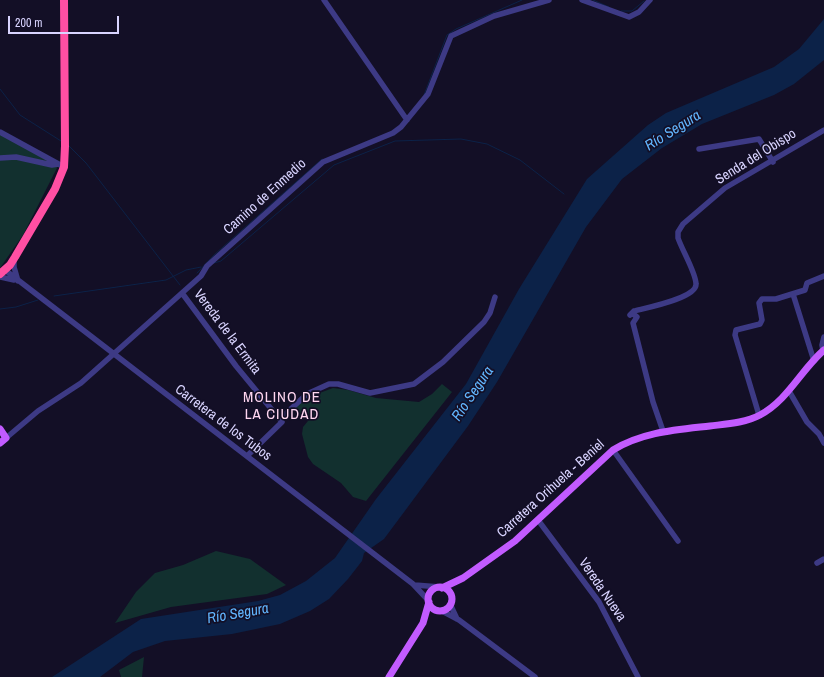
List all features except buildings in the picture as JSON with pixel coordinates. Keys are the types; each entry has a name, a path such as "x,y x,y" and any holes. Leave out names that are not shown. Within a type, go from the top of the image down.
{"highway":[{"path":"2,274 15,257 55,189 61,166 65,146 64,0"}],"main road":[{"name":"Carretera Orihuela - Beniel","path":"441,588 463,578 515,541 613,450 638,437 663,432 742,422 759,415 769,410 788,391 823,350"},
{"path":"0,429 3,440"},
{"name":"Carretera Orihuela - Beniel","path":"452,598 453,592 463,578"},
{"path":"389,677 423,623 431,592 441,588 449,591 452,598 451,606 440,611 423,623"},
{"path":"429,601 432,608 440,611"}],"street":[{"path":"324,0 407,120"},
{"name":"Camino de Enmedio","path":"3,440 38,411 74,389 114,355 200,276 207,266 323,162 393,133 407,120 428,94 451,36 494,16 549,0"},
{"path":"582,0 629,17 639,12 650,0"},
{"name":"Senda del Obispo","path":"663,432 653,402 633,324 637,318 631,314 685,296 695,290 696,284 682,249 678,232 683,224 725,188 773,162 824,130"},
{"path":"0,132 61,166"},
{"path":"699,149 759,139 773,162"},
{"path":"0,158 16,157 61,166"},
{"path":"15,257 14,267 18,281"},
{"name":"Carretera de los Tubos","path":"2,274 18,281 247,456 413,584 429,601"},
{"path":"759,415 735,334 736,330 760,324 762,320 759,303 762,299 776,300 805,290 807,283 824,276"},
{"name":"Vereda de la Ermita","path":"182,293 236,366 280,419"},
{"path":"793,294 814,361"},
{"path":"247,456 282,422 280,419 307,394 329,384 338,384 370,394 414,384 443,362 484,322 490,313 495,297"},
{"path":"823,350 822,345 824,337"},
{"path":"788,391 807,422 819,434 824,443"},
{"path":"613,450 678,541"},
{"name":"Vereda Nueva","path":"538,520 599,602 638,677"},
{"path":"817,563 824,559"},
{"name":"Carretera de los Tubos","path":"413,584 441,588"},
{"path":"451,606 453,612 459,620"},
{"path":"440,611 459,620 535,677"}],"green space":[{"path":"0,134 58,166 23,235 0,268"},
{"path":"442,384 452,392 366,501 353,497 341,483 313,464 308,457 302,434 303,427 308,421 293,408 309,397 333,388 348,390 376,398 419,402 432,394"},
{"path":"216,551 250,559 286,585 267,594 171,607 115,623 136,592 155,573 183,565"},
{"path":"144,657 142,677 121,677 119,670"}],"water":[{"name":"Río Segura","path":"824,19 824,60 794,84 774,95 702,124 662,148 622,179 586,227 497,382 468,426 384,539 364,553 362,561 348,579 329,599 310,611 280,624 232,634 165,641 133,652 100,677 52,677 141,619 258,601 280,595 306,581 335,558 376,499 466,384 519,289 587,179 648,125 666,113 774,67 799,49"}],"waterway":[{"path":"424,95 447,35 456,29 522,0"},
{"path":"593,0 609,7"},
{"path":"621,11 632,11 644,1"},
{"path":"0,89 20,115 61,141"},
{"path":"214,263 221,261 334,165 395,141 461,139 487,144 520,160 564,194"},
{"path":"68,145 86,163 180,285"},
{"path":"197,273 214,255 322,159"},
{"path":"54,296 166,280 186,270 201,267"},
{"path":"0,309 16,307 38,300"}],"district":[{"name":"MOLINO DE LA CIUDAD","path":"282,406"}]}
